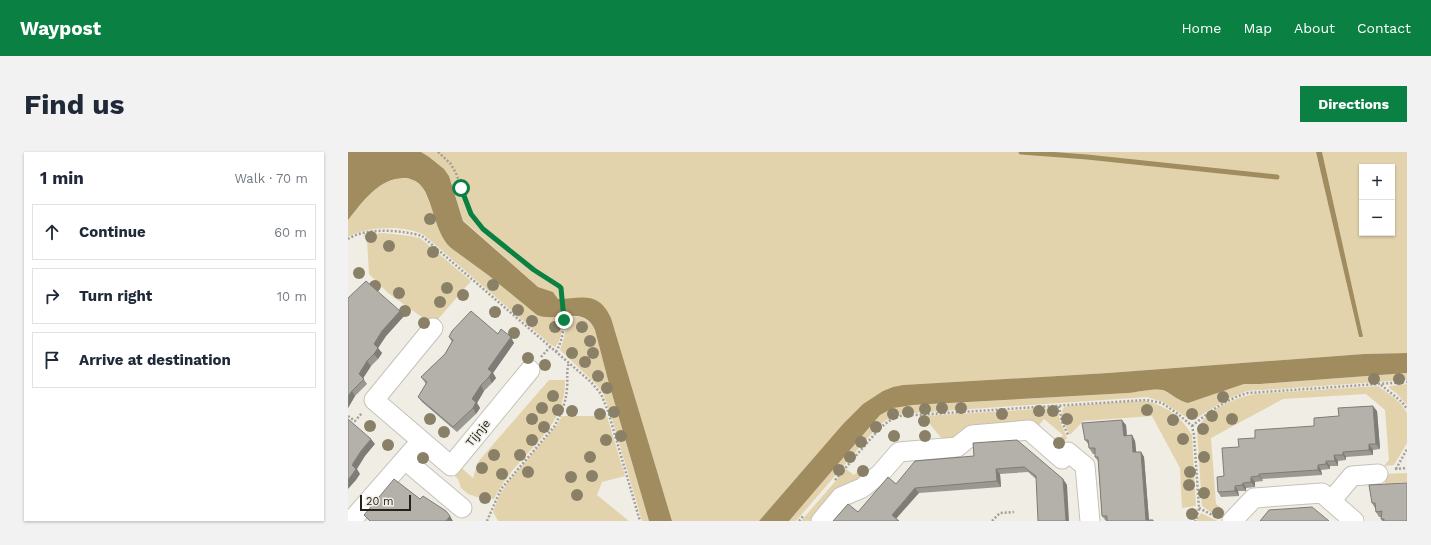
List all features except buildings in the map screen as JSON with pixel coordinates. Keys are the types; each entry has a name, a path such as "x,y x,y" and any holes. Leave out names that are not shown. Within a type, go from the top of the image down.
{"street":[{"name":"Tijnje","path":"433,328 374,400 451,466 530,370"},
{"path":"821,521 841,497 862,488 874,479 898,452 957,447 972,435 1029,430 1062,459 1068,452 1085,466 1090,521"},
{"path":"352,521 421,441"},
{"path":"405,460 462,508"},
{"path":"1331,501 1352,476 1378,474"},
{"path":"1226,520 1254,498 1322,493 1354,521"}],"path":[{"path":"438,152 450,163 456,173 468,207 476,221 516,257 559,286 562,291 564,320 563,338 556,352"},
{"path":"348,239 362,233 384,231 422,236 596,387 604,402 640,521"},
{"path":"487,521 501,488 554,427 560,416 566,398 566,370 569,363"},
{"path":"1195,521 1199,508 1194,435 1192,426 1214,409 1240,395 1256,392 1407,382"},
{"path":"1380,384 1402,402 1407,409"},
{"path":"1059,406 1062,422 1069,436 1068,452"},
{"path":"1396,469 1407,448"},
{"path":"1199,508 1226,520"},
{"path":"992,521 1000,513 1014,512"}],"shaded area":[{"path":"348,152 421,152 444,169 449,176 463,221 538,287 553,292 558,299 582,297 589,298 595,300 606,309 611,318 672,521 649,521 595,330 590,322 577,316 545,317 537,315 488,275 451,248 442,237 425,192 419,183 413,180 405,178 387,182 372,192 348,220"},
{"path":"421,152 1316,152 1359,338 1363,336 1322,152 1407,152 1407,353 1364,354 1108,373 903,385 893,387 883,391 863,404 843,424 759,521 672,521 611,318 606,310 601,304 595,301 582,298 558,299 553,292 538,287 463,220 449,176 444,169"},
{"path":"1316,152 1322,152 1362,337 1359,337"},
{"path":"399,178 412,179 422,186 451,248 488,275 537,315 549,317 562,316 561,336 555,347 424,235 397,228 386,228 356,233 348,237 348,220 368,196 384,183"},
{"path":"383,233 420,238 471,281 433,325 388,293 369,274 367,239 363,235"},
{"path":"565,316 583,318 590,322 595,330 649,521 642,521 611,415 603,393 595,383 560,350 566,327"},
{"path":"1407,353 1407,373 1244,384 1188,403 1181,401 1163,390 1155,389 1128,393 913,405 893,408 880,415 789,521 759,521 843,424 863,404 883,391 893,387 903,385 1108,373 1364,354"},
{"path":"1407,373 1407,380 1247,391 1227,399 1195,419 1186,417 1163,402 1147,397 899,414 878,426 796,521 789,521 880,415 899,406 1128,393 1155,389 1163,390 1181,401 1188,403 1244,384"},
{"path":"549,380 565,380 563,398 558,414 549,429 503,483 494,499 477,497 468,494 461,488 458,479 449,471 458,465 473,478 478,462"},
{"path":"1407,384 1407,405 1388,387"},
{"path":"1378,386 1401,404 1407,413 1407,443 1394,465 1384,466 1389,460 1385,410 1366,394 1283,399 1211,438 1216,504 1225,512 1219,518 1202,506 1197,431 1200,424 1213,411 1239,398 1255,394"},
{"path":"1143,401 1158,405 1171,412 1183,422 1192,435 1196,506 1182,508 1180,468 1152,416 1083,421 1070,435 1063,418 1063,408 1068,406"},
{"path":"1057,409 1067,438 1058,449 1055,445 1063,435 1044,419 1036,429 943,440 923,416"},
{"path":"562,416 607,416 625,476 602,482 597,495 629,521 498,521 493,512 500,494 509,481 557,425"},
{"path":"872,467 876,471 814,521 801,521 846,469 854,475 862,468 870,470"},
{"path":"1407,473 1407,482 1385,484 1384,474"},
{"path":"1201,513 1217,521 1196,521"}],"waterway":[{"path":"1021,152 1087,157 1277,177"}],"route":[{"path":"461,188 471,214 483,229 516,257 561,288 564,320"}]}
